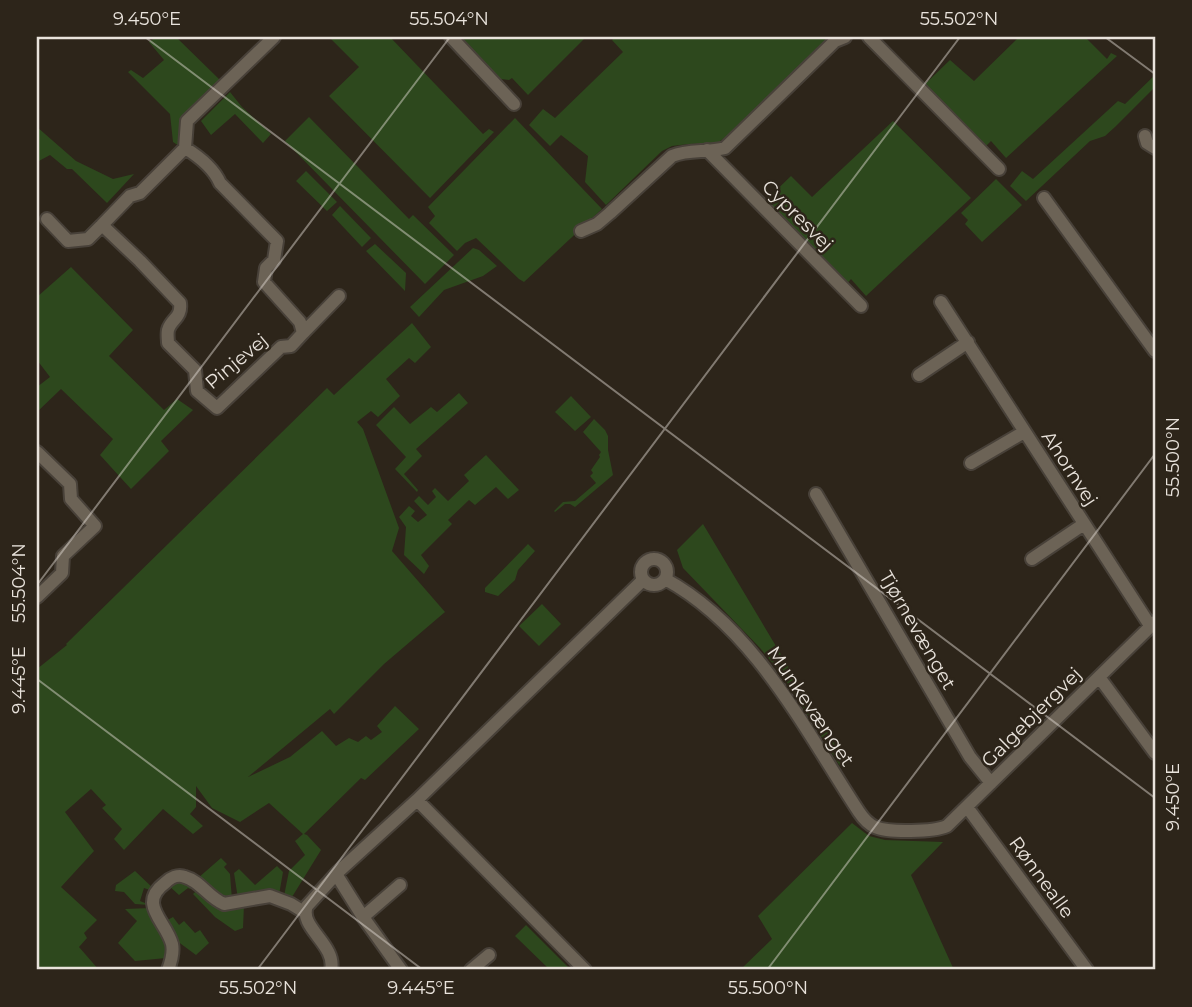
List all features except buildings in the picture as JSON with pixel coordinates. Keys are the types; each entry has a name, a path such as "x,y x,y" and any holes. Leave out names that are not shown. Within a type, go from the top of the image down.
{"street":[{"path":"47,219 68,241 88,239 130,196 140,193 185,148 187,121 274,37"},
{"path":"451,37 514,103"},
{"path":"581,231 597,224 672,156 681,152 716,151 725,148 835,41 845,37"},
{"path":"869,37 999,169"},
{"path":"1145,136 1147,143 1155,148"},
{"path":"185,148 217,176 220,183 277,241 274,260 266,268 264,282 300,322 303,333"},
{"name":"Cypresvej","path":"707,150 861,306"},
{"path":"1044,198 1155,351"},
{"name":"Pinjevej","path":"102,225 180,303 178,316 168,329 168,343 195,370 197,391 217,408 281,347 291,346 339,296"},
{"name":"Ahornvej","path":"941,302 1084,524 1153,625"},
{"path":"919,375 968,342"},
{"name":"Ahornvej","path":"971,464 1024,432"},
{"path":"37,452 70,484 71,499 94,526 63,556 62,573 37,597"},
{"name":"Tjørnevænget","path":"816,494 970,758 991,783"},
{"name":"Ahornvej","path":"1032,559 1084,524"},
{"path":"659,560 665,566 665,579 659,584 650,585 643,580 641,568 647,561 659,560"},
{"name":"Munkevænget","path":"665,579 692,594 751,650 773,679 865,821 883,830 930,830"},
{"path":"304,912 337,874 643,580"},
{"name":"Galgebjergvej","path":"930,830 947,826 1153,625"},
{"path":"1099,677 1155,753"},
{"path":"417,800 585,970"},
{"name":"Rønnealle","path":"967,807 1087,970"},
{"path":"337,874 363,917 401,970"},
{"path":"168,970 173,947 155,914 153,902 159,888 171,878 179,876 192,880 212,898 224,904 270,896 304,912 329,951 333,964 331,970"},
{"path":"363,917 400,885"},
{"path":"471,970 489,955"}],"green space":[{"path":"156,37 176,37 220,80 180,120 179,146 173,142 170,114 128,72 131,70 143,78 164,60 149,42"},
{"path":"329,37 390,37 483,134 489,129 494,132 430,198 329,96 359,67"},
{"path":"458,37 586,37 528,95 512,78 493,78"},
{"path":"615,37 833,37 732,133 717,143 672,146 662,151 606,205 585,182 588,156 561,135 550,146 529,125 543,109 555,118 623,52 612,40"},
{"path":"1019,37 1085,37 1107,59 1111,53 1117,56 1006,158 991,141 978,154 922,87 950,60 974,81"},
{"path":"1155,75 1155,87 1115,127 1105,136 1090,141 1026,201 1010,186 1022,171 1033,179 1118,101 1125,104"},
{"path":"230,92 271,134 263,143 235,114 211,135 201,121"},
{"path":"309,117 409,219 413,215 454,255 425,284 285,141"},
{"path":"515,118 602,209 524,282 476,238 457,251 429,223 435,216 428,207"},
{"path":"893,121 971,198 866,296 851,279 845,286 762,204 791,176 812,197"},
{"path":"37,127 76,161 113,179 134,174 107,203 72,169 67,169 50,155 37,162"},
{"path":"306,171 337,202 327,211 296,181"},
{"path":"996,179 1022,205 982,242 965,224 968,220 961,213"},
{"path":"340,206 371,238 362,247 332,215"},
{"path":"375,244 406,273 405,291 366,251"},
{"path":"473,248 497,266 483,276 444,290 419,317 410,307"},
{"path":"71,267 133,330 109,356 164,410 177,399 193,410 161,441 169,451 131,489 100,455 113,439 61,389 37,412 37,387 50,377 37,360 37,297"},
{"path":"412,323 431,347 415,363 409,358 386,379 400,396 378,417 371,411 357,422 363,429 399,528 392,551 445,612 384,664 334,714 330,709 248,777 290,757 322,731 336,746 349,738 358,742 366,736 371,740 382,732 377,726 395,706 419,729 365,780 361,778 304,834 321,850 292,897 288,898 284,896 289,871 305,855 295,841 303,834 269,803 240,822 212,808 196,786 196,807 190,814 203,826 193,834 163,809 124,850 114,839 122,829 102,808 106,805 91,789 65,812 94,851 61,887 97,920 84,933 87,938 79,947 99,970 37,970 37,669 67,645 327,388 334,395"},
{"path":"459,393 468,403 416,449 422,456 404,474 417,492 395,469 406,457 376,425 394,407 410,424 431,407 437,412"},
{"path":"571,396 591,417 575,431 555,412"},
{"path":"594,419 608,436 613,475 575,507 565,504 555,512 563,502 575,501 596,483 590,476 601,452 583,432"},
{"path":"486,455 519,490 508,499 496,487 475,505 469,500 448,520 452,524 421,555 429,566 424,574 404,555 406,527 399,517 409,506 415,511 411,516 418,522 427,515 414,501 419,496 428,505 436,497 432,491 435,488 448,501 469,481 464,475"},
{"path":"703,524 844,760 840,766 781,673 683,568 677,550"},
{"path":"528,544 535,551 518,570 515,580 498,596 485,592 485,588"},
{"path":"542,604 561,624 539,646 519,626"},
{"path":"852,823 869,836 885,840 943,842 911,875 954,970 740,970 772,939 758,916"},
{"path":"221,858 227,864 224,867 230,874 232,900 217,897 198,878"},
{"path":"277,866 283,872 279,895 238,899 234,873 239,869 255,885"},
{"path":"135,871 154,889 144,888 140,901 150,905 135,904 124,892 115,891 116,885"},
{"path":"180,880 188,881 208,901 244,905 243,928 235,931 215,917 193,894 196,891 192,887 179,895 168,885"},
{"path":"151,908 169,945 166,958 135,961 118,943 137,921 125,909"},
{"path":"173,917 179,925 184,921 195,933 200,930 209,943 196,955 177,941 164,922"},
{"path":"526,925 571,970 550,970 515,936"}]}
